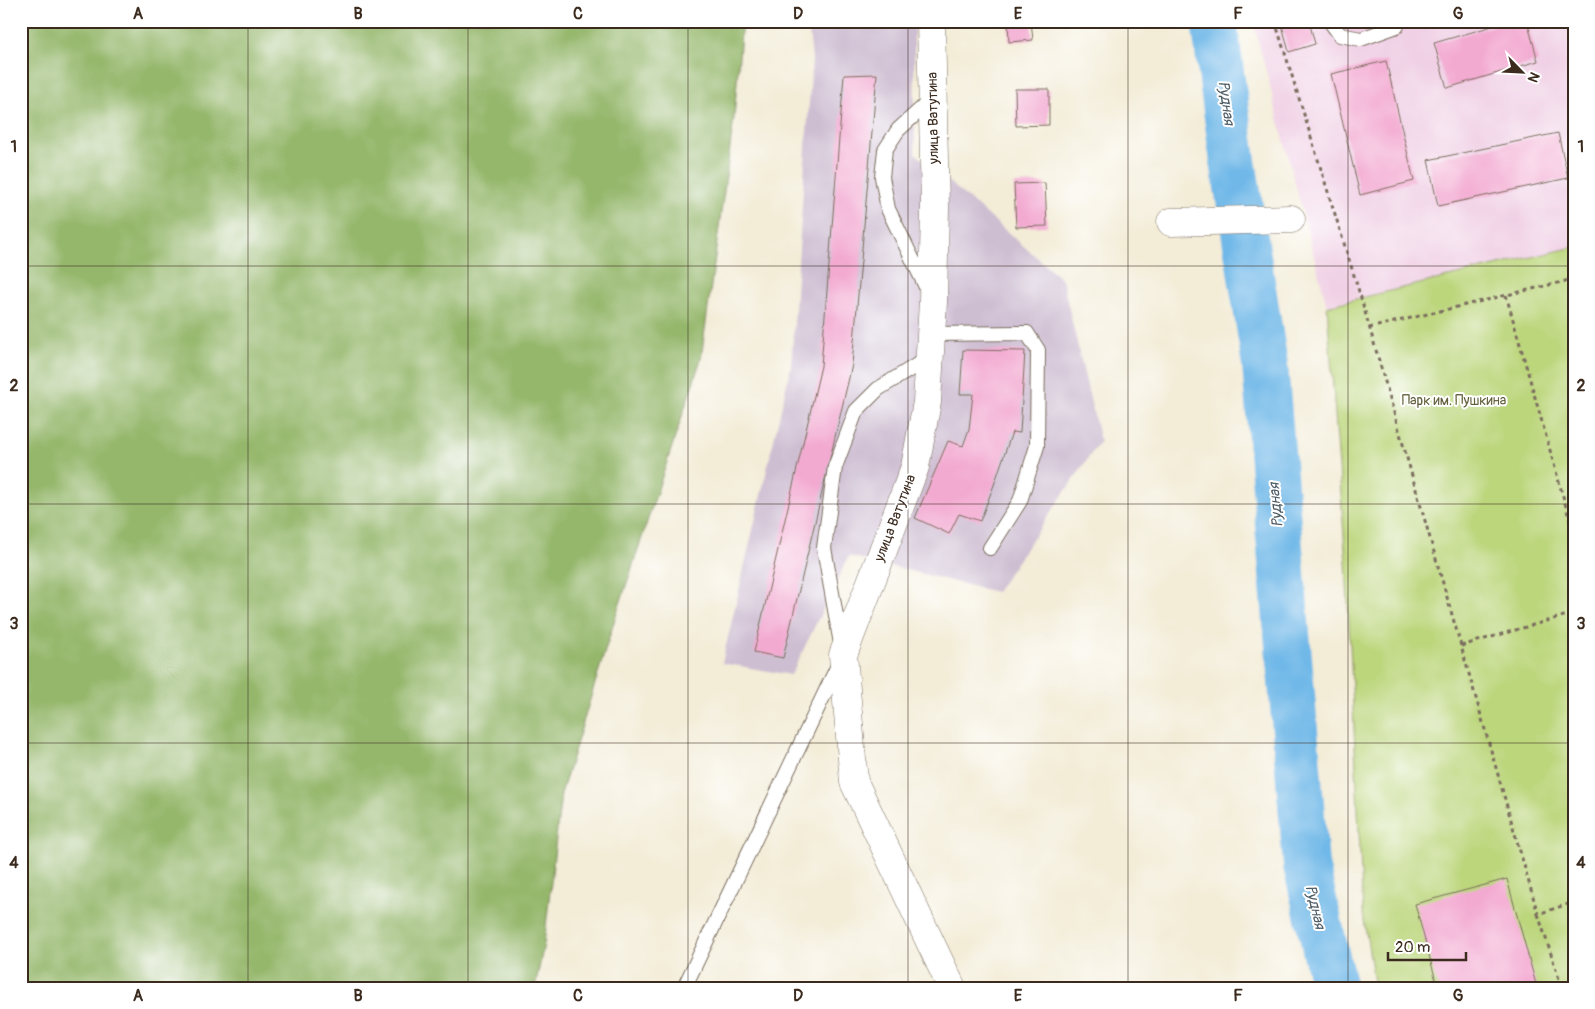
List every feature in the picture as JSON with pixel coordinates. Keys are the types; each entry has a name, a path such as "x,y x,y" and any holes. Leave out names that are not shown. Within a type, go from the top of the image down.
{"street":[{"name":"улица Ватутина","path":"931,21 935,207 933,302 927,402 915,467 843,655 854,782 952,988"},
{"path":"1171,222 1291,219"}],"lane":[{"path":"1330,21 1340,36 1360,39 1397,26"},
{"path":"933,98 898,130 889,143 885,150 882,177 888,209 933,302"},
{"path":"684,988 843,655 824,548 835,467 856,411 878,389 930,346 1027,333 1038,350 1037,446 1020,501 990,548"}],"path":[{"path":"1275,21 1369,328 1538,914 1562,988"},
{"path":"1369,328 1574,279"},
{"path":"1506,295 1574,535"},
{"path":"1461,646 1574,613"},
{"path":"1538,914 1574,902"}],"shaded area":[{"path":"808,21 914,21 915,153 1062,279 1100,441 996,592 849,556 791,675 722,663 791,366 812,59"},
{"path":"1253,21 1574,21 1574,247 1327,306"}],"green space":[{"path":"21,21 742,21 734,118 701,359 613,625 561,794 544,944 535,988 21,988"},
{"name":"Парк им. Пушкина","path":"1574,247 1574,988 1375,988 1363,914 1346,562 1327,306"}],"building":[{"path":"1008,21 1031,21 1033,40 1009,42"},
{"path":"1297,21 1309,21 1315,44 1289,52 1282,25"},
{"path":"1510,21 1527,21 1538,61 1447,88 1434,43"},
{"path":"1386,61 1414,181 1360,195 1331,74"},
{"path":"877,74 852,365 783,658 754,652 821,366 844,75"},
{"path":"1015,89 1049,89 1049,125 1016,126"},
{"path":"1558,133 1568,178 1438,206 1428,160"},
{"path":"1045,183 1047,226 1016,227 1014,184"},
{"path":"963,350 1025,351 1020,433 1012,432 980,521 959,514 949,534 915,518 948,441 963,446 969,429 973,394 960,394"},
{"path":"1507,879 1537,988 1438,988 1415,904"}],"waterway":[{"name":"Рудная","path":"1214,21 1233,161 1265,365 1306,865 1334,988"}]}
